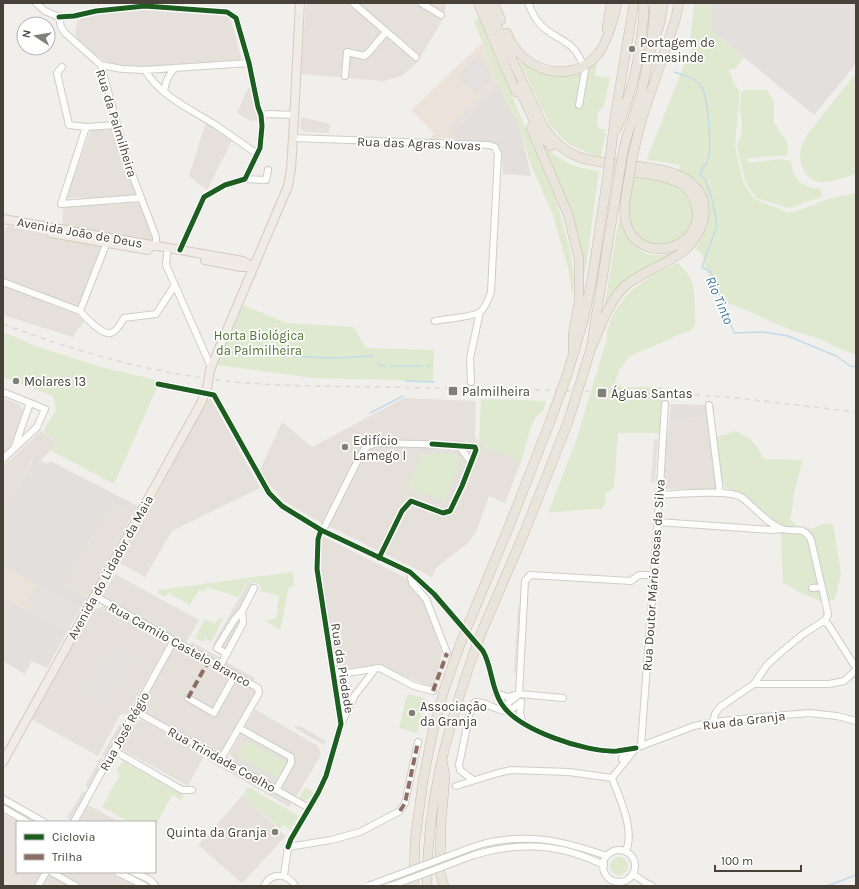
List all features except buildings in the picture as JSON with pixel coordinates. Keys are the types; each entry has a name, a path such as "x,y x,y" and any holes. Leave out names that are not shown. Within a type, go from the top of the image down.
{"highway":[{"path":"478,3 560,193 574,233 579,259 579,283 578,302 573,334 573,355"},
{"path":"486,3 543,126 555,142 569,152 589,160 658,170 674,174 687,180 702,197 705,213 700,230 694,241 677,257 649,271 624,288 613,302 591,348"},
{"path":"493,3 510,41 519,53 533,64 552,72 566,72 576,69 589,63 600,53 614,19 617,3"},
{"path":"605,40 611,3"},
{"path":"414,886 415,841 422,781 442,698 461,642 550,422 568,372 584,318 592,280 615,116 634,3"},
{"path":"613,136 631,93 637,71 644,10 643,3"},
{"path":"651,49 655,3"},
{"path":"427,886 429,827 442,756 460,693 482,630 525,531 568,422 591,348 623,152 641,94 651,49 660,23 663,3"},
{"path":"667,45 673,3"},
{"path":"514,87 518,88 541,135 549,145 563,156 596,168 672,179 682,184 694,198 697,221 687,238 678,245 671,248 661,249 649,247 638,241 632,235 627,226 625,215 628,184 633,154 642,118 675,21 679,3"},
{"path":"442,756 445,776 441,825 440,872 444,886"}],"main road":[{"name":"Avenida do Lidador da Maia","path":"3,762 201,403 206,390 210,368 288,186 291,169 300,3"},
{"name":"Avenida João de Deus","path":"3,219 243,261 254,267"},
{"name":"Avenida João de Deus","path":"3,224 241,267 254,267"}],"street":[{"path":"36,3 45,11 59,18 145,4 227,12 236,18 249,63 261,115 262,126 260,148 245,179"},
{"path":"353,3 416,57"},
{"path":"421,3 441,15"},
{"path":"528,3 539,23 568,43 578,52 582,63"},
{"name":"Rua da Palmilheira","path":"59,18 61,27 65,33 100,65 127,161 156,237 156,246"},
{"path":"345,76 347,52 364,56 386,32"},
{"path":"100,65 122,69 145,70 249,63"},
{"path":"62,67 57,73 69,126 86,127 117,125"},
{"path":"164,92 169,74 175,68"},
{"path":"145,70 149,77 164,92 230,134 257,154"},
{"path":"579,105 585,71"},
{"path":"261,115 294,115"},
{"path":"86,127 61,204 140,198"},
{"name":"Rua das Agras Novas","path":"293,138 488,145 495,147 498,154 492,292 488,301 480,312 470,358 472,382"},
{"path":"180,250 204,198 225,185 245,179 266,180 268,170"},
{"path":"80,311 107,242"},
{"name":"Avenida João de Deus","path":"132,247 137,246 150,248 156,246"},
{"path":"167,253 166,265 210,368"},
{"path":"3,282 80,311 87,319 105,333 111,333 117,328 124,318 156,314 175,284"},
{"path":"435,321 468,316 480,312"},
{"path":"158,384 206,390 214,395 269,493 282,506 321,530 410,572 434,594 480,646 487,657 496,693 505,710"},
{"path":"3,392 45,409 37,426 3,459"},
{"path":"15,448 30,403"},
{"name":"Rua Doutor Mário Rosas da Silva","path":"638,746 654,575 665,404"},
{"path":"709,405 720,493"},
{"path":"321,530 325,526 360,456 366,448 376,443 458,445 475,447 476,450 450,511 443,513 411,500 402,511 379,558"},
{"path":"458,445 471,462"},
{"path":"659,495 720,493 740,496 768,520 783,529"},
{"path":"658,522 772,530 798,530 808,534 811,540 828,615 824,621 802,635 767,665 754,684 720,707 700,725"},
{"name":"Rua da Piedade","path":"284,876 288,847 291,839 326,776 341,724 317,569 318,539 321,530"},
{"path":"410,572 412,583 426,599 447,653"},
{"path":"523,723 520,714 521,702 519,694 525,581 530,575 631,581 639,575 654,575"},
{"path":"812,588 821,587"},
{"path":"227,654 217,648 242,610 254,588"},
{"name":"Rua Camilo Castelo Branco","path":"95,596 258,688 259,693 221,759"},
{"path":"220,666 243,623 242,610"},
{"path":"754,684 829,684 844,681 856,669 828,624 824,621"},
{"name":"Rua José Régio","path":"75,821 174,640"},
{"path":"341,724 355,695 376,668"},
{"path":"334,675 380,668 414,686 433,692"},
{"path":"188,698 214,713 235,674"},
{"path":"496,693 508,697 519,694 563,698"},
{"path":"505,710 509,702 519,694"},
{"path":"473,780 460,770 459,765 471,707 475,702 483,702 497,710 513,710 521,702"},
{"path":"720,707 722,721"},
{"path":"714,722 713,718 720,707"},
{"name":"Rua da Granja","path":"505,710 523,723 551,737 593,749 623,750 700,725 722,721 809,713 837,716 856,721"},
{"name":"Rua Trindade Coelho","path":"135,711 309,808"},
{"path":"239,728 291,757 291,763 276,790"},
{"path":"288,847 331,840 360,832 400,811 405,803 418,742"},
{"path":"622,762 638,746"},
{"path":"113,750 182,790 192,790"},
{"path":"622,762 623,750"},
{"path":"612,778 627,755 623,750"},
{"path":"456,786 512,770 569,772 612,778"},
{"path":"612,778 624,810 629,845 626,852"},
{"path":"3,799 42,821"},
{"path":"3,808 24,821"},
{"path":"368,886 473,847 498,840 524,838 547,839 572,844 607,856"},
{"path":"391,886 489,850 524,846 545,847 578,854 604,865"},
{"path":"616,850 626,852 633,859 635,864 633,874 625,880 615,881 607,875 604,865 607,856 616,850"},
{"path":"38,886 45,873"},
{"path":"54,873 76,886"},
{"path":"119,873 145,886"},
{"path":"135,873 153,881 156,886"},
{"path":"633,874 643,882 652,886"},
{"path":"264,886 273,876 284,876 293,882 295,886"}],"shaded area":[{"path":"306,3 447,3 441,23 416,64 402,76 383,81 301,74"},
{"path":"712,3 856,3 856,64 814,115 712,31"},
{"path":"139,9 226,15 231,20 241,57 239,61 148,68 123,66 105,61 88,50 78,40 75,34 77,22 84,16"},
{"path":"482,43 498,84 446,138 430,139 434,133 411,110"},
{"path":"478,54 487,66 492,81 477,95 457,76"},
{"path":"493,84 495,86 454,129 448,128"},
{"path":"498,84 521,131 531,176 503,174 502,156 498,146 490,143 446,138"},
{"path":"248,88 253,88 253,103 261,120 251,121 237,113"},
{"path":"301,117 330,124 329,133 304,132 300,128"},
{"path":"206,122 233,139 207,190 189,176"},
{"path":"91,129 116,129 138,193 134,197 66,198"},
{"path":"140,203 154,239 149,244 66,228 63,224 63,209 67,205"},
{"path":"8,226 103,246 79,306 75,308 3,279 3,231"},
{"path":"3,286 76,314 84,321 73,337 3,315"},
{"path":"3,398 19,404 24,411 23,419 10,450 3,455"},
{"path":"404,398 476,401 475,436 479,444 521,462 505,503 489,496 476,532 467,544 437,567 432,577 314,519 284,501 259,472 282,422 312,447"},
{"path":"211,399 260,488 172,531 145,577 120,563 207,400"},
{"path":"671,404 706,405 707,415 669,424"},
{"path":"707,415 716,489 663,489 665,451 669,424"},
{"path":"41,431 57,443 40,461 33,457 13,495 3,507 3,466"},
{"path":"419,438 472,439 472,441 419,441"},
{"path":"654,439 658,439 655,483 651,482"},
{"path":"384,447 450,449 451,453 384,452"},
{"path":"34,457 47,464 50,461 138,506 133,514 111,502 66,585 88,598 80,609 3,566 3,507 13,495"},
{"path":"460,469 463,471 451,499 448,498"},
{"path":"111,502 133,514 88,598 66,585"},
{"path":"324,537 406,578 424,600 442,653 434,689 379,665 335,669 318,571 319,541"},
{"path":"3,566 80,609 67,632 3,597"},
{"path":"323,568 330,613 327,613 319,569"},
{"path":"115,574 199,620 186,643 102,597"},
{"path":"249,581 253,583 234,619 242,623 226,652 213,644"},
{"path":"36,585 80,609 67,632 31,612 34,608 30,606 32,603 28,601"},
{"path":"3,597 67,632 47,668 32,661 25,674 3,661"},
{"path":"111,598 148,619 146,622 109,601"},
{"path":"520,605 516,673 514,673 518,606"},
{"path":"105,606 168,642 128,714 120,715 98,756 31,719 88,612"},
{"path":"112,612 158,637 156,640 111,614"},
{"path":"330,617 338,665 336,665 328,618"},
{"path":"152,619 185,638 183,641 151,622"},
{"path":"192,642 221,658 219,662 190,645"},
{"path":"111,644 135,658 108,707 84,693"},
{"path":"173,645 256,691 220,754 138,708"},
{"path":"170,650 173,651 143,707 139,705"},
{"path":"226,662 255,678 253,681 224,665"},
{"path":"250,696 252,697 224,747 221,745"},
{"path":"255,709 318,746 321,755 296,797 233,762 230,753"},
{"path":"151,712 213,747 211,750 149,715"},
{"path":"122,720 125,722 106,757 102,755"},
{"path":"142,720 205,755 188,786 119,748 134,721"},
{"path":"296,726 300,726 326,741 324,745 295,728"},
{"path":"247,737 288,760 287,763 246,740"},
{"path":"209,756 291,802 289,807 207,760"},
{"path":"100,758 104,760 89,788 85,786"},
{"path":"237,758 277,781 275,784 234,762"},
{"path":"83,791 86,793 70,820 67,818"},
{"path":"243,795 286,836 242,883 198,845"},
{"path":"88,805 118,821 80,821"},
{"path":"3,814 16,821 16,873 41,873 34,886 3,886"},
{"path":"3,857 25,884 30,886 3,886"},
{"path":"49,873 115,873 139,886 42,886"}],"green space":[{"path":"694,3 712,3 712,31 744,58 735,69 729,69 734,84 740,91 735,146 743,182 754,199 789,213 827,199 856,193 856,355 835,347 826,341 791,330 744,309 724,302 709,277 702,254 695,249 702,238 706,227 708,206 705,195 699,186 679,171 680,165 647,159 684,65 692,57 690,44"},
{"path":"479,18 557,202 571,255 574,279 573,294 569,272 553,215 530,163 521,131 498,84 474,21"},
{"path":"520,62 545,72 589,66 597,62 595,76 610,78 604,106 598,112 597,125 600,129 604,129 606,135 601,157 590,154 571,145 550,125"},
{"path":"856,73 856,174 829,182 815,181 805,173 803,169 800,160 801,147 807,135"},
{"path":"744,90 767,90 774,102 774,123 787,142 788,155 748,158 748,163 781,159 791,161 796,178 804,185 821,189 822,197 789,208 756,198 745,181 737,146 742,127 740,110 741,92"},
{"path":"542,142 560,159 574,166 599,171 585,273 572,213"},
{"path":"633,178 670,183 679,188 686,195 690,201 693,217 689,230 680,239 668,245 655,245 643,240 634,229 629,211"},
{"path":"619,219 621,226 629,239 639,250 645,253 660,255 673,252 684,247 660,262 604,309"},
{"path":"678,263 690,278 694,289 695,326 690,331 677,335 630,356 619,370 616,381 622,387 663,387 661,433 618,433 614,488 605,494 606,503 602,509 548,513 576,441 607,338 607,330 615,312 621,302 637,286 657,273"},
{"name":"Horta Biológica da Palmilheira","path":"243,305 286,323 354,327 366,348 434,350 433,381 313,378 218,365"},
{"path":"3,332 38,347 101,367 160,381 114,484 50,450 57,443 43,431 56,410 53,396 3,377"},
{"path":"481,399 546,401 543,411 536,417 531,427 521,462 479,444"},
{"path":"736,431 751,440 756,445 764,459 803,460 793,496 790,519 797,525 808,529 827,523 833,524 841,574 835,599 825,603 801,593 786,584 783,584 781,534 765,516 738,494 725,487 720,476 715,456 716,437"},
{"path":"422,454 456,454 461,461 445,501 408,488"},
{"path":"292,572 295,586 289,587 280,630 265,621 276,618 279,596 260,591 261,586 249,580 238,597 207,587 205,591 199,590 190,605 168,593 165,597 157,593 159,590"},
{"path":"219,618 223,620 211,642 205,638 203,642 195,638 205,619 215,624"},
{"name":"Associação da Granja","path":"407,694 425,698 417,733 399,728"},
{"path":"246,740 288,763 279,779 237,755"},
{"path":"123,761 184,796 181,800 172,795 156,825 156,821 127,821 102,807 120,774 116,771"},
{"path":"248,787 299,816 290,830 283,825 280,829 243,795"},
{"path":"306,787 314,793 309,799 303,800 299,798"},
{"path":"615,857 623,857 628,862 626,873 623,875 615,875 610,870 610,862"}],"waterway":[{"name":"Rio Tinto","path":"674,72 689,77 699,83 706,100 710,144 707,161 700,175 705,179 712,199 716,219 716,228 702,267 711,272 734,333 763,332 788,336 836,356 850,366 856,367"},
{"path":"227,352 277,355"},
{"path":"282,356 333,358 372,356 373,358"},
{"path":"378,363 380,366 385,366"},
{"path":"391,366 422,366"},
{"path":"405,381 434,382"},
{"path":"370,413 403,396"},
{"path":"827,886 856,875"}],"railway":[{"path":"3,324 52,342 102,357 177,374 226,381 294,386 683,394 737,398 856,412"}],"marked path":[{"path":"433,691 447,653"},
{"path":"188,698 209,660"},
{"path":"400,811 405,803 418,742"}],"cycle path":[{"path":"59,17 74,16 96,11 145,6 227,12 236,18 249,63 261,115 262,126 260,148 245,179 225,185 204,197 180,250"},
{"path":"158,384 214,395 269,493 282,506 321,530 410,572 434,594 483,651 498,697 509,713 537,731 571,744 604,751 617,751 636,748"},
{"path":"379,558 402,511 411,501 443,513 450,511 462,486 476,450 475,447 432,444"},
{"path":"288,847 326,776 341,724 317,569 318,539 321,530"}],"place":[{"name":"Portagem de Ermesinde","path":"632,49"},
{"name":"Molares 13","path":"16,381"},
{"name":"Palmilheira","path":"453,391"},
{"name":"Águas Santas","path":"602,393"},
{"name":"Edifício Lamego I","path":"345,447"},
{"name":"Associação da Granja","path":"412,713"},
{"name":"Quinta da Granja","path":"275,832"}]}
